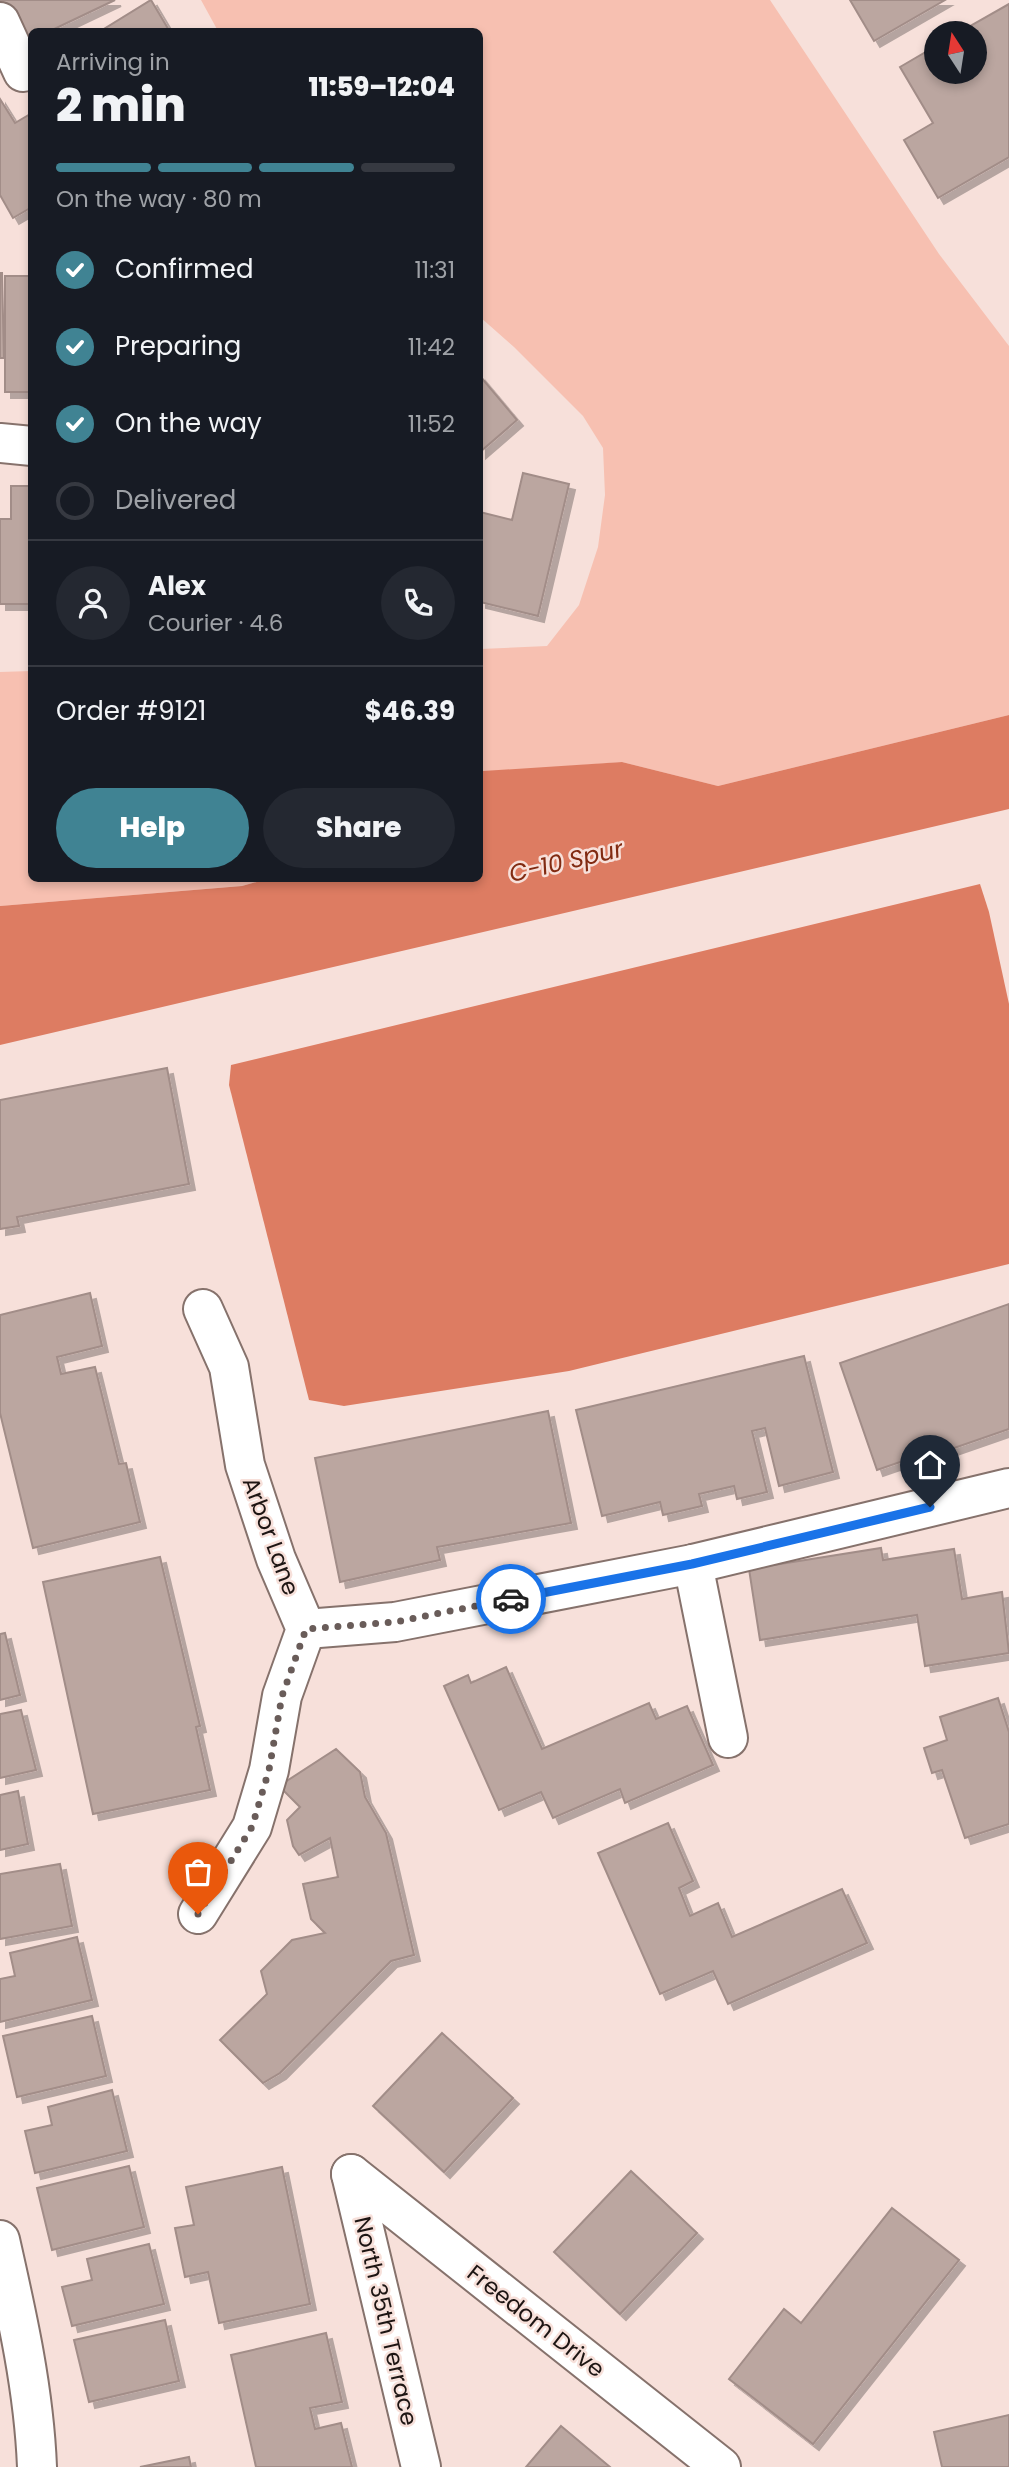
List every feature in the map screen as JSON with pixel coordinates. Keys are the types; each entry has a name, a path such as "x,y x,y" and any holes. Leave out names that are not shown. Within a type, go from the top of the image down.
{"street":[{"path":"0,22 23,72"},
{"path":"0,443 28,446"},
{"name":"Arbor Lane","path":"203,1309 229,1367 245,1465 276,1559 306,1629"},
{"path":"198,1914 252,1827 269,1770 282,1696 306,1629 395,1622 692,1564 1009,1488"},
{"path":"692,1564 728,1738"},
{"name":"North 35th Terrace","path":"351,2174 421,2467"},
{"name":"Freedom Drive","path":"351,2174 721,2467"},
{"path":"0,2240 9,2321 36,2431 37,2467"}],"shaded area":[{"path":"201,0 770,0 939,254 1009,346 1009,715 718,786 622,762 483,773 483,649 547,646 579,605 598,547 605,495 603,448 583,416 483,320 483,28 216,28"},
{"path":"28,671 28,882 256,882 242,886 0,906 0,672"}],"water":[{"name":"C-10 Spur","path":"1009,715 1009,809 0,1045 0,906 242,886 256,882 483,882 483,771 622,762 718,786"},
{"path":"980,884 989,912 1009,1004 1009,1264 569,1371 344,1406 309,1400 229,1085 231,1065"}],"building":[{"path":"0,0 115,0 56,28 28,28 28,41 20,44"},
{"path":"151,0 168,28 106,28"},
{"path":"850,0 945,0 874,41"},
{"path":"1009,4 1009,157 938,198 904,140 933,123 900,67 924,53 924,84 987,84 987,21 979,21"},
{"path":"0,99 15,123 28,115 28,209 13,218 0,195"},
{"path":"2,273 4,358 0,358"},
{"path":"5,276 28,276 28,392 5,392"},
{"path":"483,380 517,420 483,449"},
{"path":"523,473 569,484 538,616 483,603 483,513 512,520"},
{"path":"11,486 28,486 28,604 0,604 0,519 11,519"},
{"path":"167,1068 189,1184 17,1217 19,1226 0,1229 0,1100"},
{"path":"90,1293 102,1346 57,1357 61,1374 95,1367 119,1464 126,1463 140,1522 33,1548 0,1413 0,1315"},
{"path":"1009,1304 1009,1429 934,1455 932,1451 877,1470 840,1363"},
{"path":"804,1356 833,1472 779,1486 765,1428 752,1431 767,1492 737,1499 734,1486 699,1494 702,1506 663,1515 660,1502 602,1516 576,1410"},
{"path":"548,1411 571,1523 437,1547 440,1560 340,1582 315,1458"},
{"path":"881,1548 883,1560 954,1549 962,1599 1002,1592 1009,1653 925,1666 917,1615 760,1640 749,1569"},
{"path":"160,1557 200,1726 196,1727 210,1790 93,1814 43,1582"},
{"path":"5,1633 20,1695 0,1700 0,1634"},
{"path":"506,1667 542,1749 649,1703 656,1719 687,1706 713,1765 625,1803 620,1789 553,1818 541,1792 499,1810 444,1686 468,1675 471,1683"},
{"path":"998,1698 1009,1732 1009,1824 965,1838 942,1770 932,1773 924,1748 947,1740 940,1717"},
{"path":"21,1710 36,1770 0,1778 0,1714"},
{"path":"336,1749 360,1772 365,1797 386,1833 414,1955 391,1961 280,2073 263,2083 220,2040 267,1994 261,1971 292,1940 325,1933 311,1919 303,1884 338,1877 330,1838 299,1855 293,1846 287,1820 300,1807 279,1786"},
{"path":"18,1791 28,1844 0,1850 0,1795"},
{"path":"668,1823 693,1881 679,1888 690,1916 718,1903 732,1937 842,1889 867,1943 728,2004 713,1971 660,1994 598,1853"},
{"path":"60,1864 72,1926 0,1939 0,1874"},
{"path":"77,1937 92,2000 0,2022 0,1979 15,1976 10,1953"},
{"path":"92,2016 106,2076 17,2097 3,2036"},
{"path":"442,2033 513,2098 444,2172 373,2106"},
{"path":"112,2090 127,2151 35,2173 25,2131 52,2125 48,2107"},
{"path":"129,2166 144,2227 52,2250 37,2188"},
{"path":"282,2167 310,2304 219,2323 208,2272 185,2277 175,2228 194,2225 186,2187"},
{"path":"631,2171 697,2233 620,2314 554,2252"},
{"path":"892,2208 959,2260 813,2444 729,2379 784,2309 801,2323"},
{"path":"149,2244 164,2304 72,2326 62,2287 92,2280 87,2259"},
{"path":"165,2320 179,2381 89,2402 74,2340"},
{"path":"326,2333 342,2402 310,2408 315,2429 341,2423 352,2467 256,2467 231,2355"},
{"path":"1009,2415 1009,2467 942,2467 934,2432"},
{"path":"561,2426 610,2467 526,2467"},
{"path":"189,2457 191,2467 140,2467"}],"way so far":[{"path":"198,1914 252,1827 269,1770 282,1696 306,1629 395,1622 511,1599"}],"route":[{"path":"511,1599 692,1564 930,1507"}]}
